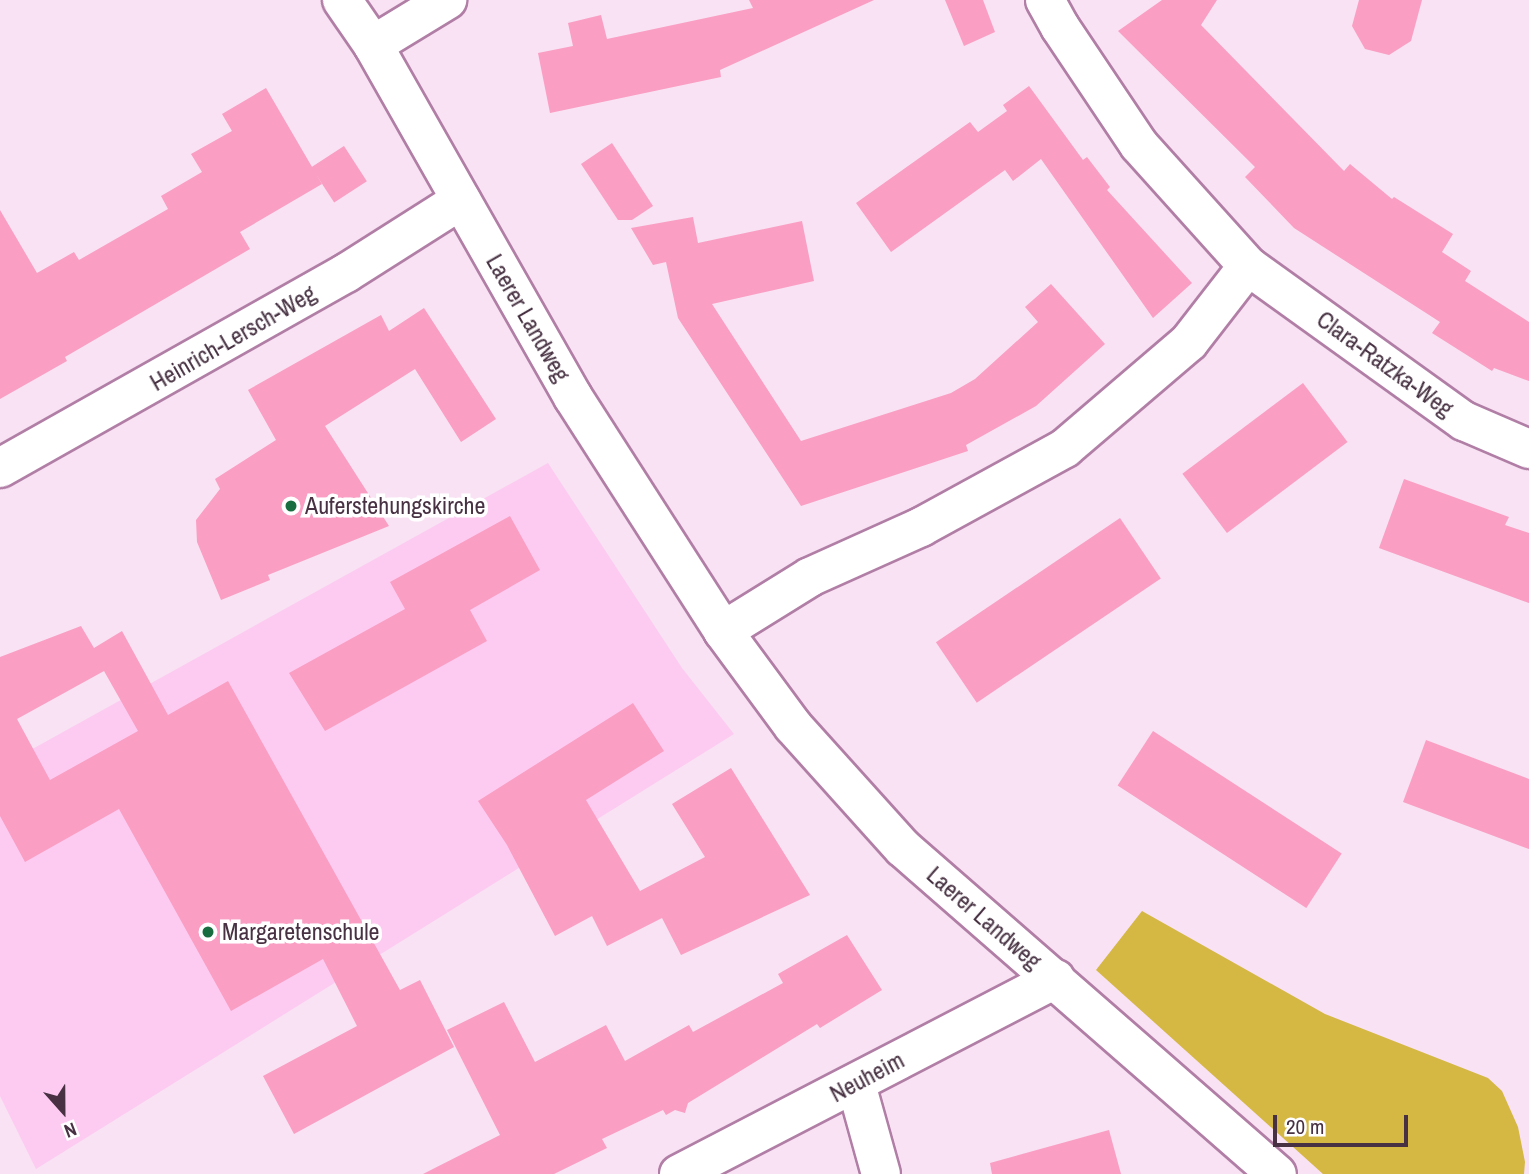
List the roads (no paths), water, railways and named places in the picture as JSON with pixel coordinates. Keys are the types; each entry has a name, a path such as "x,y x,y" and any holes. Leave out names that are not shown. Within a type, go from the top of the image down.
{"street":[{"name":"Laerer Landweg","path":"342,0 373,45 573,397 723,631 793,726 902,848 1278,1174"},
{"path":"373,45 447,0"},
{"name":"Clara-Ratzka-Weg","path":"1045,0 1060,27 1139,145 1248,266 1464,421 1529,449"},
{"name":"Heinrich-Lersch-Weg","path":"0,468 346,272 461,200"},
{"path":"723,631 810,577 921,527 1065,448 1189,341 1248,266"},
{"name":"Neuheim","path":"678,1174 1055,979"},
{"path":"856,1084 881,1174"}],"place":[{"name":"Auferstehungskirche","path":"291,506"},
{"name":"Margaretenschule","path":"208,932"}]}
